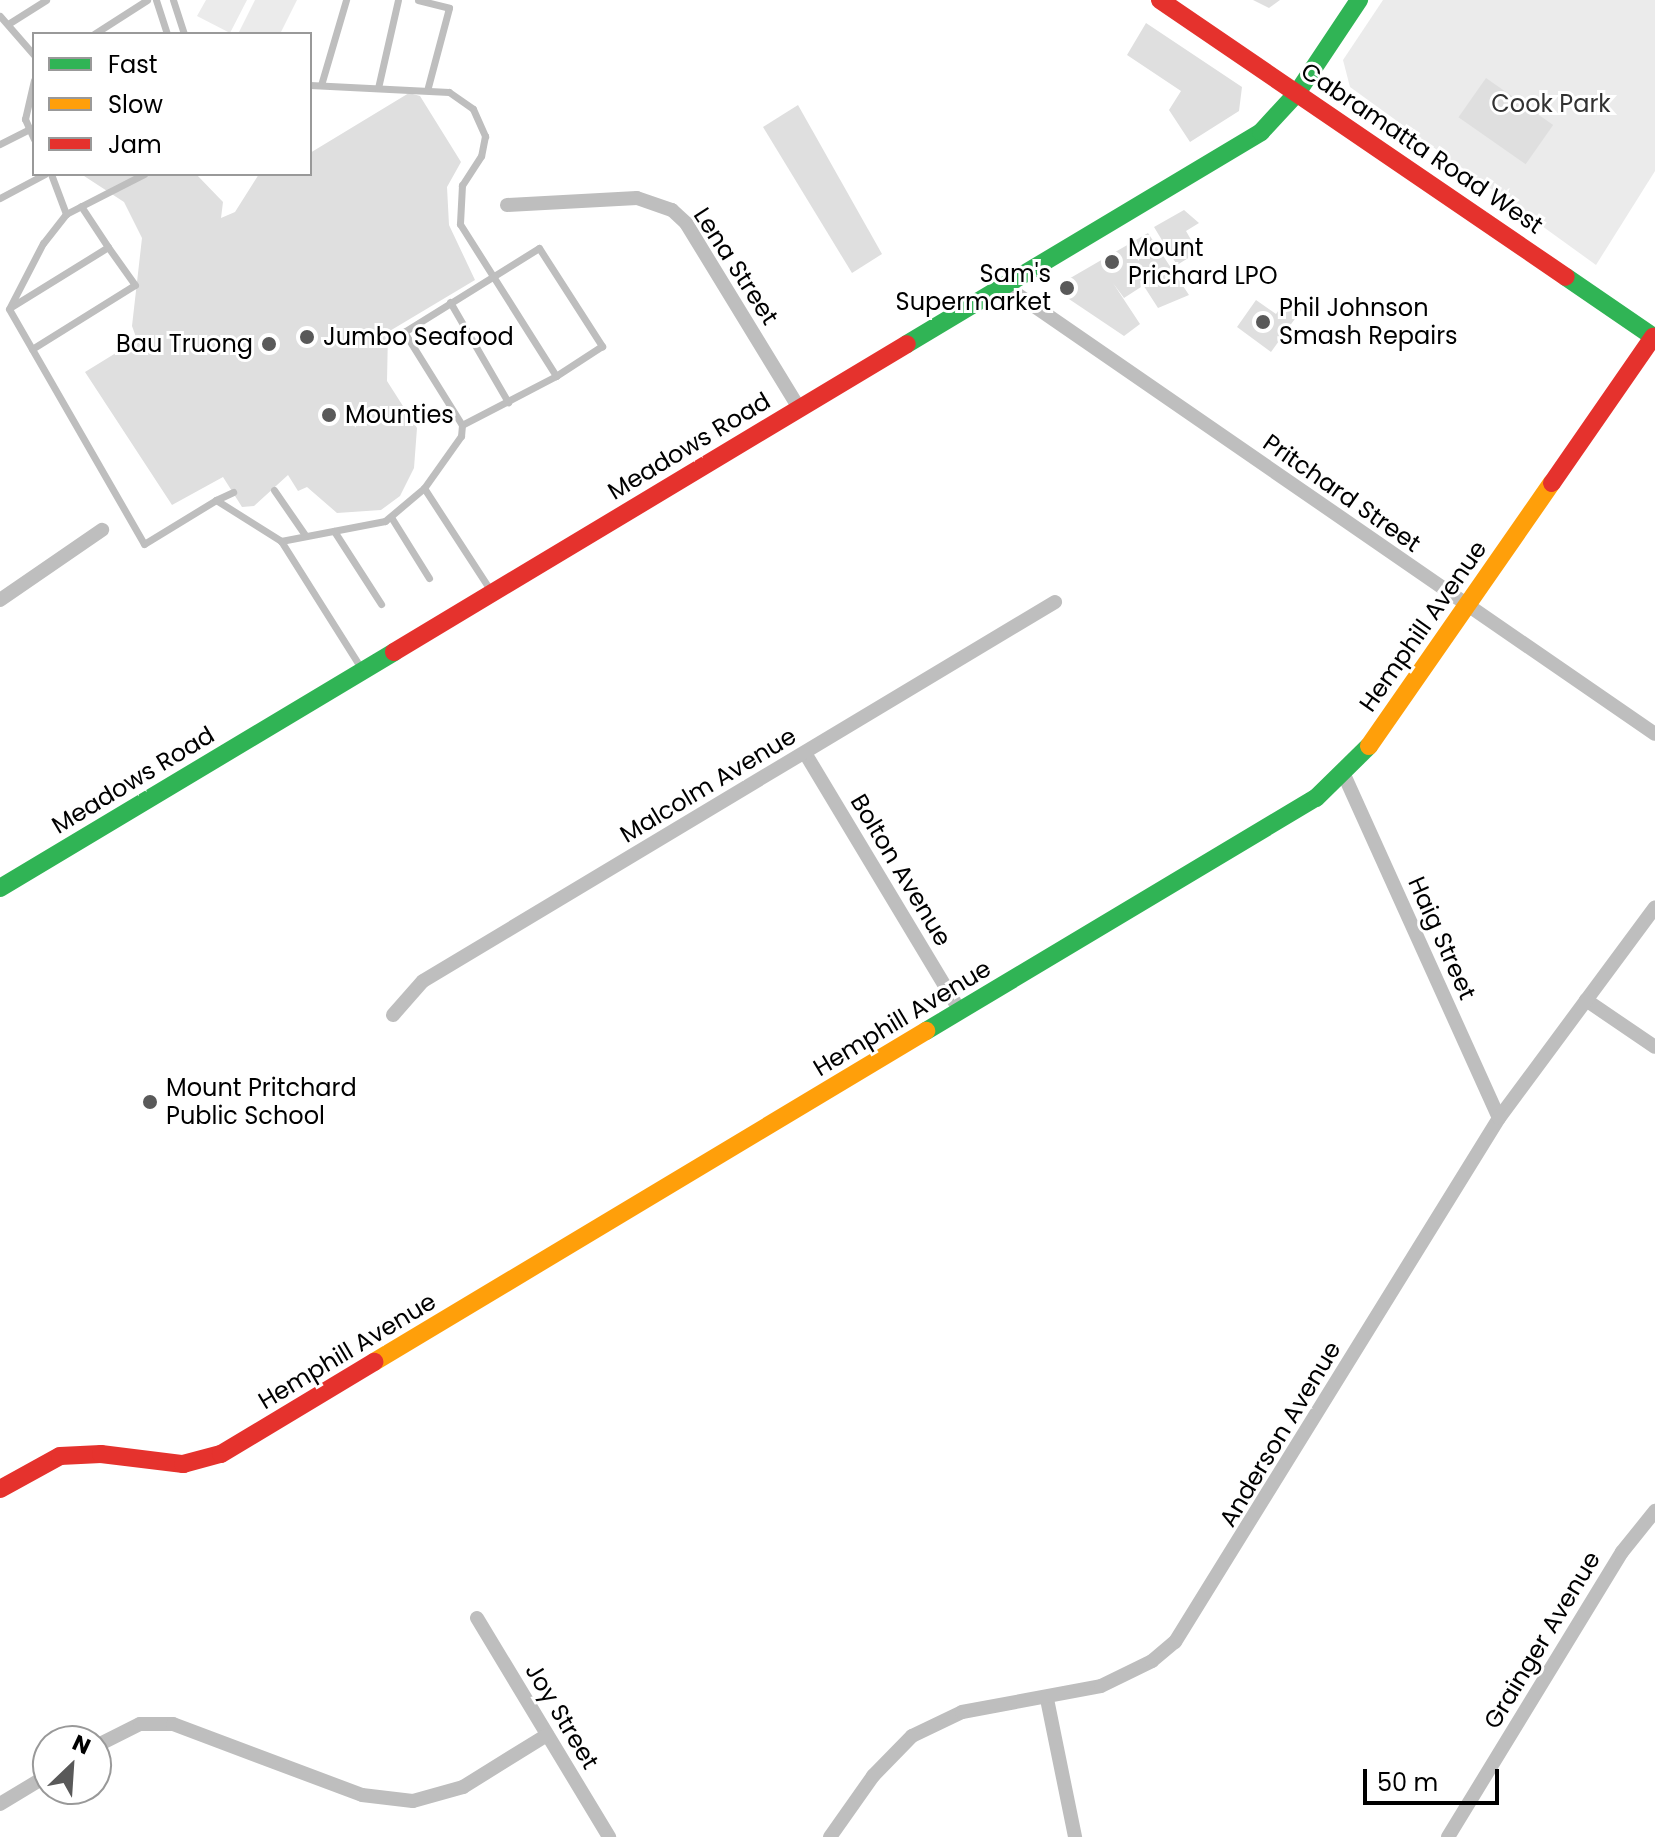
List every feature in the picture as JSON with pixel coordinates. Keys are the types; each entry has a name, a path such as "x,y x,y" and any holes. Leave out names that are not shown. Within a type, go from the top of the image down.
{"main road":[{"name":"Cabramatta Road West","path":"1160,0 1654,337"},
{"name":"Meadows Road","path":"0,888 1261,132 1297,93 1359,0"},
{"name":"Hemphill Avenue","path":"0,1489 60,1456 101,1454 183,1464 221,1454 1345,777 1654,337"}],"street":[{"name":"Lena Street","path":"507,205 637,198 672,210 686,223 799,408"},
{"name":"Pritchard Street","path":"1005,286 1655,734"},
{"path":"0,600 102,530"},
{"name":"Malcolm Avenue","path":"393,1015 423,981 1055,602"},
{"name":"Bolton Avenue","path":"805,753 960,1011"},
{"name":"Haig Street","path":"1345,777 1499,1118"},
{"name":"Anderson Avenue","path":"830,1837 873,1776 912,1736 962,1712 1047,1699 1128,1675 1164,1652 1192,1619 1499,1118 1655,907"},
{"path":"1586,1000 1655,1047"},
{"name":"Grainger Avenue","path":"1448,1837 1622,1552 1655,1511"},
{"name":"Joy Street","path":"477,1618 609,1837"},
{"path":"1047,1699 1075,1837"},
{"path":"112,1738 140,1724 173,1724 362,1795 413,1801 463,1787 547,1735"},
{"path":"0,1804 32,1785"}],"lane":[{"path":"8,24 46,0"},
{"path":"97,32 147,0"},
{"path":"156,0 166,32"},
{"path":"173,0 183,32"},
{"path":"321,85 346,0"},
{"path":"378,88 398,0"},
{"path":"418,0 449,8 428,87"},
{"path":"0,16 32,53"},
{"path":"312,85 428,87 463,99 485,136 481,156 462,185 460,224 495,273 556,376"},
{"path":"32,89 25,119 32,134"},
{"path":"0,144 30,129"},
{"path":"0,198 41,176"},
{"path":"52,176 66,214"},
{"path":"9,309 43,243 66,214 140,176"},
{"path":"32,349 135,285 81,206"},
{"path":"9,309 108,247"},
{"path":"281,541 391,517 424,488 461,436 462,425 404,332 539,248 602,346 556,376 462,425"},
{"path":"450,302 508,402"},
{"path":"9,309 144,544 233,492"},
{"path":"424,488 492,593"},
{"path":"274,490 305,535"},
{"path":"216,500 281,541 362,670"},
{"path":"391,517 429,578"},
{"path":"334,531 381,604"}],"green space":[{"path":"206,0 247,0 231,32 197,16"},
{"path":"255,0 297,0 281,32 239,32"},
{"name":"Cook Park","path":"1383,0 1655,0 1655,171 1596,265 1350,87 1343,60"}],"building":[{"path":"1253,0 1280,0 1269,8"},
{"path":"1146,23 1242,87 1239,111 1190,142 1169,110 1181,91 1127,55"},
{"path":"1486,78 1553,125 1526,164 1458,117"},
{"path":"409,93 420,96 461,162 447,187 449,225 475,280 388,332 387,381 417,428 414,468 400,496 381,510 337,513 307,487 298,491 288,475 254,506 242,507 223,477 172,505 85,372 137,340 132,326 142,238 124,202 84,176 198,176 223,202 221,218 235,212 258,176 312,176 312,152"},
{"path":"798,105 882,254 852,273 763,127"},
{"path":"1184,210 1199,223 1186,231 1198,252 1177,265 1154,227"},
{"path":"1148,233 1189,295 1158,308 1140,280 1141,287 1124,298 1113,283 1140,324 1124,336 1060,293 1060,284"},
{"path":"1287,298 1302,309 1271,352 1237,327 1256,300 1276,314"}],"traffic: fast":[{"path":"907,344 1261,132 1297,93 1359,0"},
{"path":"1566,277 1655,338"},
{"path":"0,888 394,652"},
{"path":"926,1031 1316,798 1369,746"}],"traffic: slow":[{"path":"1369,746 1552,483"},
{"path":"374,1362 926,1031"}],"traffic: jam":[{"path":"1160,0 1566,277"},
{"path":"1552,483 1653,337"},
{"path":"394,652 907,344"},
{"path":"0,1489 60,1456 101,1454 183,1464 221,1454 374,1362"}],"place":[{"name":"Mount Prichard LPO","path":"1112,262"},
{"name":"Sam's Supermarket","path":"1067,288"},
{"name":"Phil Johnson Smash Repairs","path":"1263,322"},
{"name":"Jumbo Seafood","path":"307,337"},
{"name":"Bau Truong","path":"269,344"},
{"name":"Mounties","path":"329,415"},
{"name":"Mount Pritchard Public School","path":"150,1102"}]}
